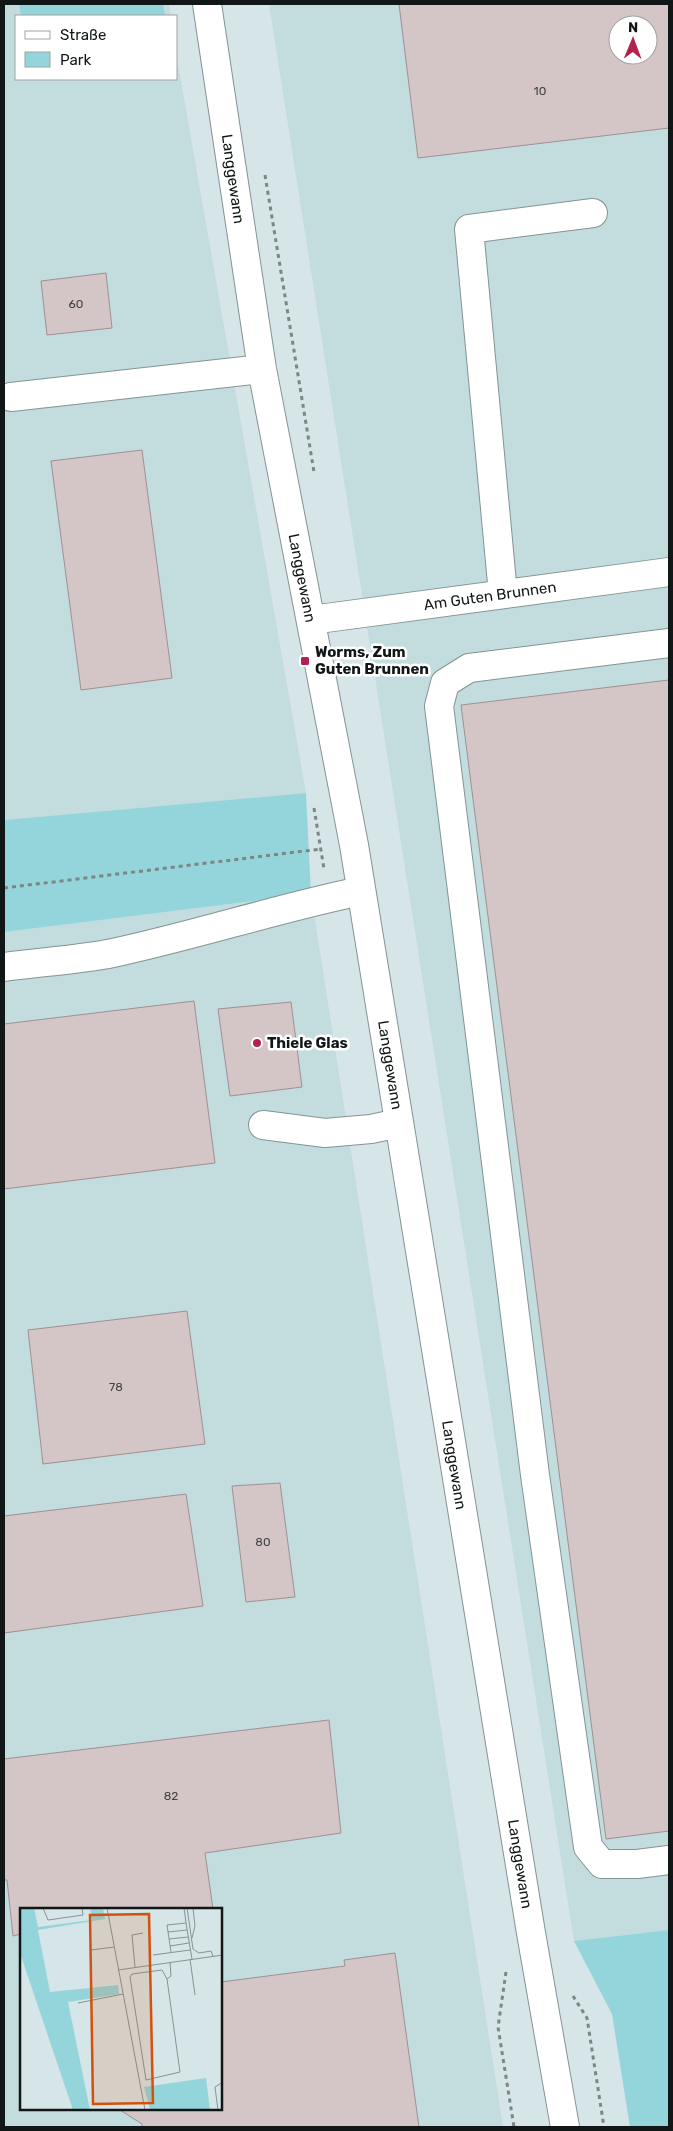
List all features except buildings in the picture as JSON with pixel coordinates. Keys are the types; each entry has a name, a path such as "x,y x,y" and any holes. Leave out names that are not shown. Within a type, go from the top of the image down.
{"street":[{"name":"Langgewann","path":"207,4 262,369 354,845 529,1923 565,2127"},
{"path":"503,594 469,229 593,213"},
{"path":"11,397 262,369"},
{"name":"Am Guten Brunnen","path":"311,620 669,572"},
{"path":"669,643 468,668 445,683 439,706 535,1475 588,1847 602,1864 637,1864 669,1860"},
{"path":"4,967 111,953 191,935 361,891"},
{"path":"263,1125 325,1133 399,1123"}],"path":[{"path":"4,888 354,845"}],"shaded area":[{"path":"4,4 169,4 171,15 15,15 15,80 178,80 178,64 306,793 4,820"},
{"path":"269,4 669,4 669,1930 574,1941"},
{"path":"311,894 503,2127 4,2127 4,932"}],"green space":[{"path":"19,4 163,4 165,15 21,15"},
{"path":"306,793 311,894 4,932 4,820"},
{"path":"669,1930 669,2127 630,2127 612,2014 574,1941"}],"place":[{"name":"Worms, Zum Guten Brunnen","path":"305,661"},
{"name":"Thiele Glas","path":"257,1043"}]}
